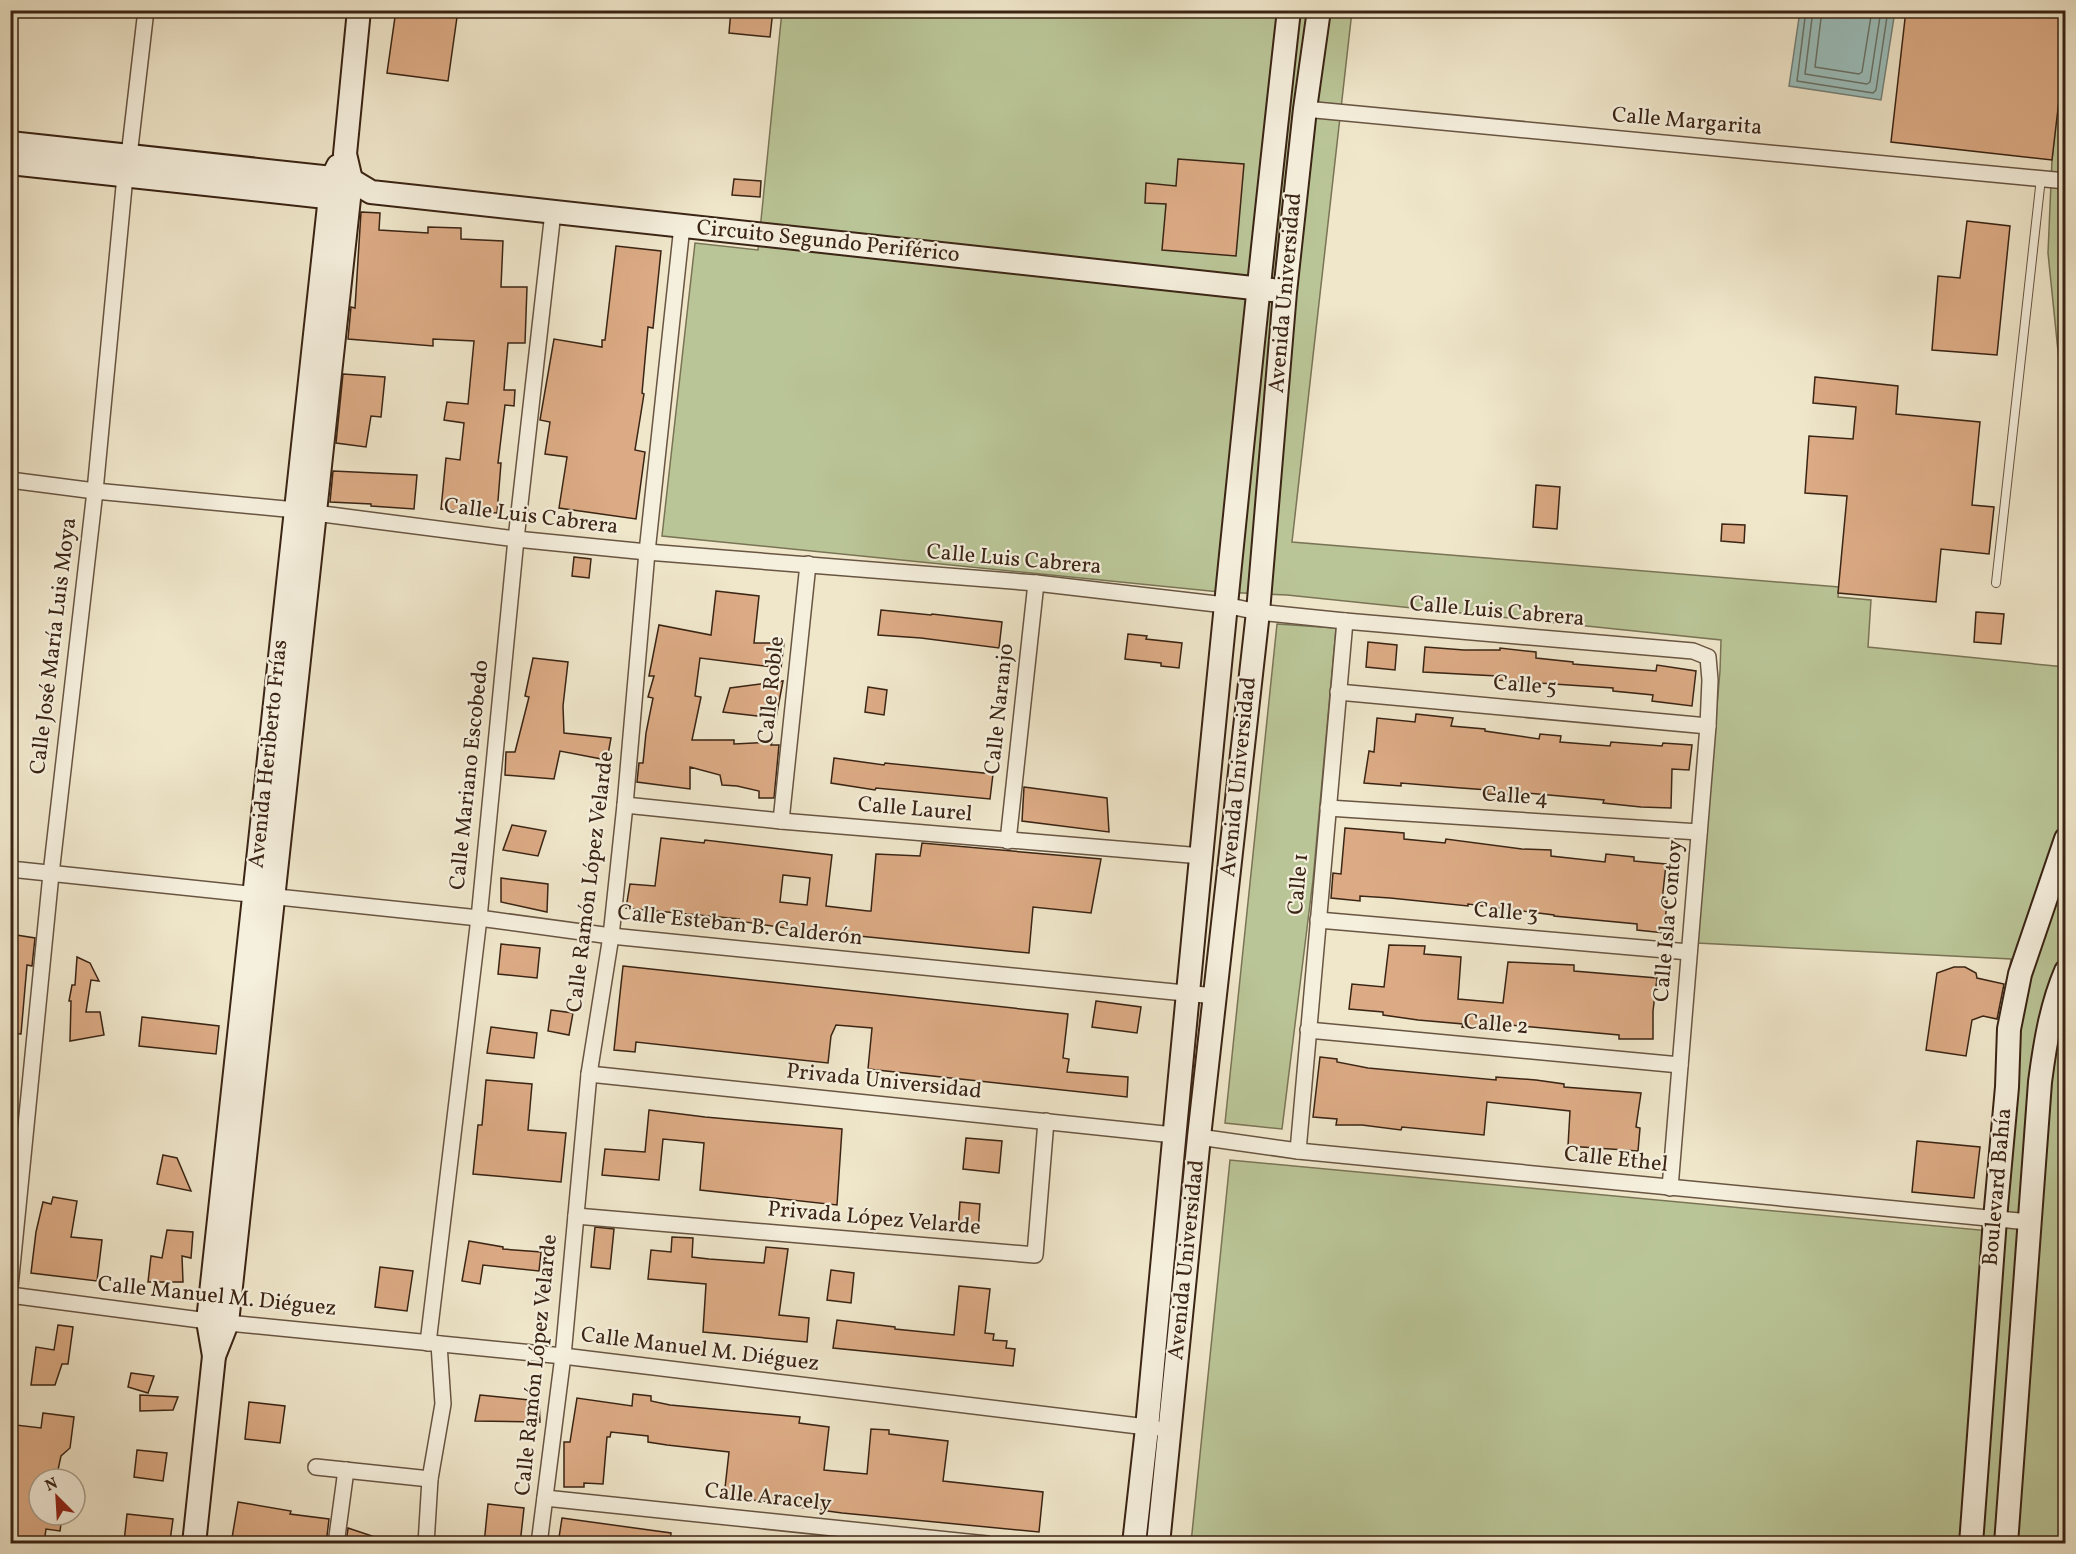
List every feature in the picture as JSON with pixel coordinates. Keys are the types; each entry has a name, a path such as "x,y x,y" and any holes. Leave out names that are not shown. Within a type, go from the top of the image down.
{"main road":[{"name":"Avenida Heriberto Frías","path":"194,1544 359,10"},
{"name":"Avenida Universidad","path":"1158,1544 1159,1429 1167,1216 1225,605 1289,10"},
{"name":"Avenida Universidad","path":"1134,1544 1159,1429 1191,1220 1258,612 1285,292 1305,109 1319,10"},
{"path":"10,143 127,166"},
{"path":"10,163 127,166 340,189"},
{"name":"Circuito Segundo Periférico","path":"340,189 1285,292"},
{"name":"Boulevard Bahía","path":"1971,1544 2007,1087 2009,1029 2020,974 2066,839"},
{"name":"Boulevard Bahía","path":"2006,1544 2040,1082 2047,1035 2059,986 2066,971"}],"street":[{"name":"Calle José María Luis Moya","path":"10,1287 51,874 95,491 127,166 146,10"},
{"name":"Calle Margarita","path":"1305,109 2066,181"},
{"name":"Calle Mariano Escobedo","path":"426,1544 430,1479 443,1404 434,1343 516,539 553,212"},
{"name":"Calle Ramón López Velarde","path":"539,1544 563,1356 589,1074 610,936 625,805 647,552 682,226"},
{"name":"Calle Luis Cabrera","path":"10,480 95,491 306,512 516,539 647,552 1036,583 1225,605 1258,612 1693,651 1708,657"},
{"name":"Calle Roble","path":"781,821 808,564"},
{"name":"Calle Naranjo","path":"1008,841 1036,583"},
{"name":"Calle 1","path":"1298,1151 1345,621"},
{"name":"Calle Isla Contoy","path":"1670,1188 1708,726 1710,680 1708,657"},
{"name":"Calle 5","path":"1338,692 1708,726"},
{"name":"Calle Laurel","path":"625,805 781,821 1202,856"},
{"name":"Calle 4","path":"1328,808 1699,832"},
{"name":"Calle Esteban B. Calderón","path":"10,869 479,918 610,936 1215,996"},
{"name":"Calle 3","path":"1318,920 1689,952"},
{"name":"Calle 2","path":"1308,1030 1680,1065"},
{"name":"Privada Universidad","path":"589,1074 1174,1135"},
{"name":"Privada López Velarde","path":"576,1216 1035,1255 1046,1121"},
{"name":"Calle Ethel","path":"1199,1137 1298,1151 2029,1222"},
{"path":"1167,1216 1191,1220"},
{"name":"Calle Manuel M. Diéguez","path":"10,1295 217,1322 563,1356 1159,1429"},
{"path":"316,1467 430,1479"},
{"path":"336,1544 346,1470"},
{"name":"Calle Aracely","path":"545,1498 987,1544"}],"lane":[{"path":"1996,583 2041,178"}],"green space":[{"path":"782,11 1352,11 1292,542 1839,587 1838,597 1871,600 1868,647 2065,667 2065,1543 1191,1543 1230,1160 1990,1231 1991,1134 2001,1029 2011,959 1697,943 1721,640 1287,595 1220,592 662,536 695,243 758,250"},
{"path":"2065,23 2065,420 2048,253 2052,160"},
{"path":"1277,624 1336,628 1313,880 1282,1129 1225,1123"}],"water":[{"path":"1800,11 1895,11 1881,100 1789,86"}],"building":[{"path":"396,10 458,10 448,81 387,73"},
{"path":"731,10 773,10 770,37 729,33"},
{"path":"1906,10 2066,10 2066,40 2052,160 1891,142"},
{"path":"1178,159 1244,164 1236,256 1162,250 1166,204 1145,203 1146,183 1176,186"},
{"path":"734,179 761,181 760,197 732,195"},
{"path":"361,212 380,213 379,230 428,233 428,227 461,228 461,239 503,241 501,287 527,287 525,343 508,343 504,390 515,390 514,406 505,405 498,463 501,463 497,513 441,509 446,458 460,460 464,423 444,420 447,402 468,404 474,341 433,339 433,346 348,339 351,307 355,308"},
{"path":"1967,221 2010,226 1997,355 1932,350 1938,276 1960,278"},
{"path":"616,246 661,251 653,328 648,327 642,393 644,394 635,450 645,452 636,519 559,508 567,457 545,454 550,422 540,420 554,339 602,347 602,340 605,340"},
{"path":"343,374 385,377 381,417 371,416 366,447 336,443"},
{"path":"1815,377 1898,386 1896,414 1980,422 1972,505 1994,507 1989,554 1941,549 1936,602 1838,593 1847,496 1805,493 1809,436 1853,439 1856,407 1813,403"},
{"path":"333,471 417,475 414,509 330,502"},
{"path":"1536,485 1560,487 1557,529 1533,527"},
{"path":"1722,524 1745,525 1744,543 1721,541"},
{"path":"574,557 591,559 589,578 572,576"},
{"path":"716,591 759,596 754,643 784,643 781,668 700,658 695,696 701,697 692,740 734,740 734,744 772,742 771,745 779,745 774,798 759,798 759,791 722,785 720,775 690,767 690,789 637,782 639,763 643,763 653,698 648,697 654,676 649,676 659,625 711,635"},
{"path":"881,610 1002,622 999,648 878,635"},
{"path":"1976,612 2004,614 2001,644 1974,642"},
{"path":"1128,634 1147,636 1146,639 1182,643 1179,668 1161,666 1161,663 1125,659"},
{"path":"1368,642 1397,645 1395,670 1366,667"},
{"path":"1425,647 1464,650 1500,650 1500,648 1536,652 1536,658 1573,662 1573,664 1656,671 1657,665 1696,671 1692,706 1652,701 1653,695 1613,691 1613,688 1496,680 1497,676 1423,672"},
{"path":"533,658 568,662 563,706 564,733 611,738 607,760 560,751 554,779 505,775 506,752 515,752 529,697 525,696"},
{"path":"783,681 776,718 723,712 730,688"},
{"path":"868,687 887,690 884,715 865,712"},
{"path":"1416,714 1453,718 1451,726 1485,729 1485,731 1539,739 1540,734 1561,736 1560,742 1610,746 1611,742 1662,746 1663,743 1692,745 1689,770 1672,769 1671,808 1641,807 1603,803 1604,800 1516,792 1515,795 1487,794 1488,790 1401,783 1401,786 1364,783 1369,751 1374,752 1377,718 1415,722"},
{"path":"834,758 884,765 885,763 993,774 990,799 876,788 875,790 831,783"},
{"path":"1024,787 1107,798 1109,832 1022,821"},
{"path":"512,825 546,831 538,856 503,850"},
{"path":"1345,828 1404,833 1404,839 1445,843 1446,839 1522,849 1551,850 1551,856 1605,862 1606,854 1634,857 1634,861 1666,864 1662,901 1667,901 1664,933 1637,930 1637,924 1554,916 1468,904 1468,906 1360,896 1360,901 1331,898 1333,873 1341,874"},
{"path":"661,838 704,843 705,840 832,855 826,906 868,911 871,911 876,854 920,856 922,843 1101,859 1091,913 1033,907 1029,953 799,930 738,921 739,919 626,908 630,884 655,886","holes":["783,875 810,878 807,905 780,902"]},
{"path":"501,878 548,884 547,912 501,902"},
{"path":"10,934 35,938 32,966 27,965 21,1034 10,1033"},
{"path":"501,944 540,948 537,978 498,974"},
{"path":"1389,945 1425,946 1424,954 1461,957 1458,999 1503,1003 1508,962 1574,965 1574,971 1657,978 1653,1011 1653,1039 1619,1039 1619,1035 1489,1023 1488,1030 1462,1027 1463,1024 1418,1020 1383,1015 1383,1012 1349,1009 1352,984 1384,987"},
{"path":"77,957 90,963 99,981 91,980 86,1012 100,1012 104,1035 70,1041 71,1001 69,1001 72,985 75,985"},
{"path":"623,966 1068,1014 1063,1058 1069,1059 1067,1072 1128,1077 1127,1097 868,1069 872,1028 836,1025 831,1036 828,1063 636,1042 635,1052 614,1050"},
{"path":"1954,967 1965,967 1976,973 1977,978 2004,984 1997,1019 1983,1016 1972,1020 1966,1056 1926,1050 1937,973"},
{"path":"1096,1001 1141,1007 1137,1033 1092,1027"},
{"path":"551,1010 573,1013 569,1035 548,1031"},
{"path":"142,1017 219,1026 216,1054 139,1046"},
{"path":"491,1027 537,1033 534,1058 487,1053"},
{"path":"1320,1057 1337,1059 1337,1062 1368,1068 1496,1080 1496,1077 1536,1080 1564,1084 1564,1087 1641,1093 1636,1127 1640,1128 1638,1151 1568,1146 1570,1111 1487,1102 1484,1135 1402,1127 1401,1130 1362,1125 1336,1125 1337,1119 1313,1117"},
{"path":"486,1080 532,1084 528,1130 566,1133 561,1182 473,1174 478,1125 482,1125"},
{"path":"649,1110 842,1129 837,1205 700,1190 704,1143 663,1139 659,1180 602,1175 605,1149 645,1152"},
{"path":"966,1138 1002,1141 999,1173 963,1169"},
{"path":"1917,1141 1980,1147 1974,1198 1912,1192"},
{"path":"163,1155 177,1158 191,1191 157,1184"},
{"path":"53,1197 77,1201 71,1237 102,1240 97,1281 31,1273 36,1232 43,1202 51,1204"},
{"path":"960,1202 980,1204 978,1232 958,1231"},
{"path":"595,1227 614,1229 610,1269 591,1267"},
{"path":"167,1230 193,1232 191,1258 182,1256 183,1282 148,1282 151,1256 162,1258"},
{"path":"672,1237 693,1238 692,1257 709,1259 764,1263 766,1247 788,1249 779,1315 809,1318 807,1342 703,1332 706,1284 648,1279 651,1250 671,1252"},
{"path":"469,1241 503,1247 503,1249 541,1252 539,1271 483,1265 480,1284 462,1281"},
{"path":"380,1267 413,1271 407,1311 375,1307"},
{"path":"831,1270 854,1273 851,1303 827,1300"},
{"path":"959,1286 990,1289 985,1333 994,1334 993,1340 1007,1341 1006,1348 1015,1349 1013,1366 833,1348 837,1320 954,1335"},
{"path":"58,1325 73,1327 68,1364 62,1364 55,1385 31,1385 36,1347 54,1350"},
{"path":"131,1373 154,1376 148,1393 128,1387"},
{"path":"633,1394 651,1396 651,1401 670,1405 800,1417 799,1423 829,1427 824,1470 867,1474 871,1429 889,1430 889,1434 948,1441 943,1481 1043,1492 1039,1532 842,1513 799,1507 799,1505 724,1497 729,1452 648,1442 648,1436 611,1432 610,1437 607,1437 603,1484 584,1483 584,1487 564,1487 564,1442 570,1442 577,1398 632,1406"},
{"path":"140,1395 178,1397 173,1410 140,1411"},
{"path":"480,1395 539,1401 540,1422 475,1421"},
{"path":"249,1402 285,1406 280,1443 245,1439"},
{"path":"43,1413 74,1417 70,1448 61,1456 59,1467 27,1467 27,1527 61,1527 60,1531 46,1529 44,1543 10,1540 10,1471 16,1425 41,1428"},
{"path":"137,1450 167,1453 163,1481 134,1477"},
{"path":"238,1502 291,1511 290,1514 329,1519 326,1544 231,1544"},
{"path":"488,1504 524,1508 520,1544 484,1544"},
{"path":"127,1514 173,1519 170,1541 138,1538 138,1543 124,1542"},
{"path":"562,1518 671,1533 670,1544 558,1544"},
{"path":"348,1528 387,1541 387,1544 346,1544"}]}
